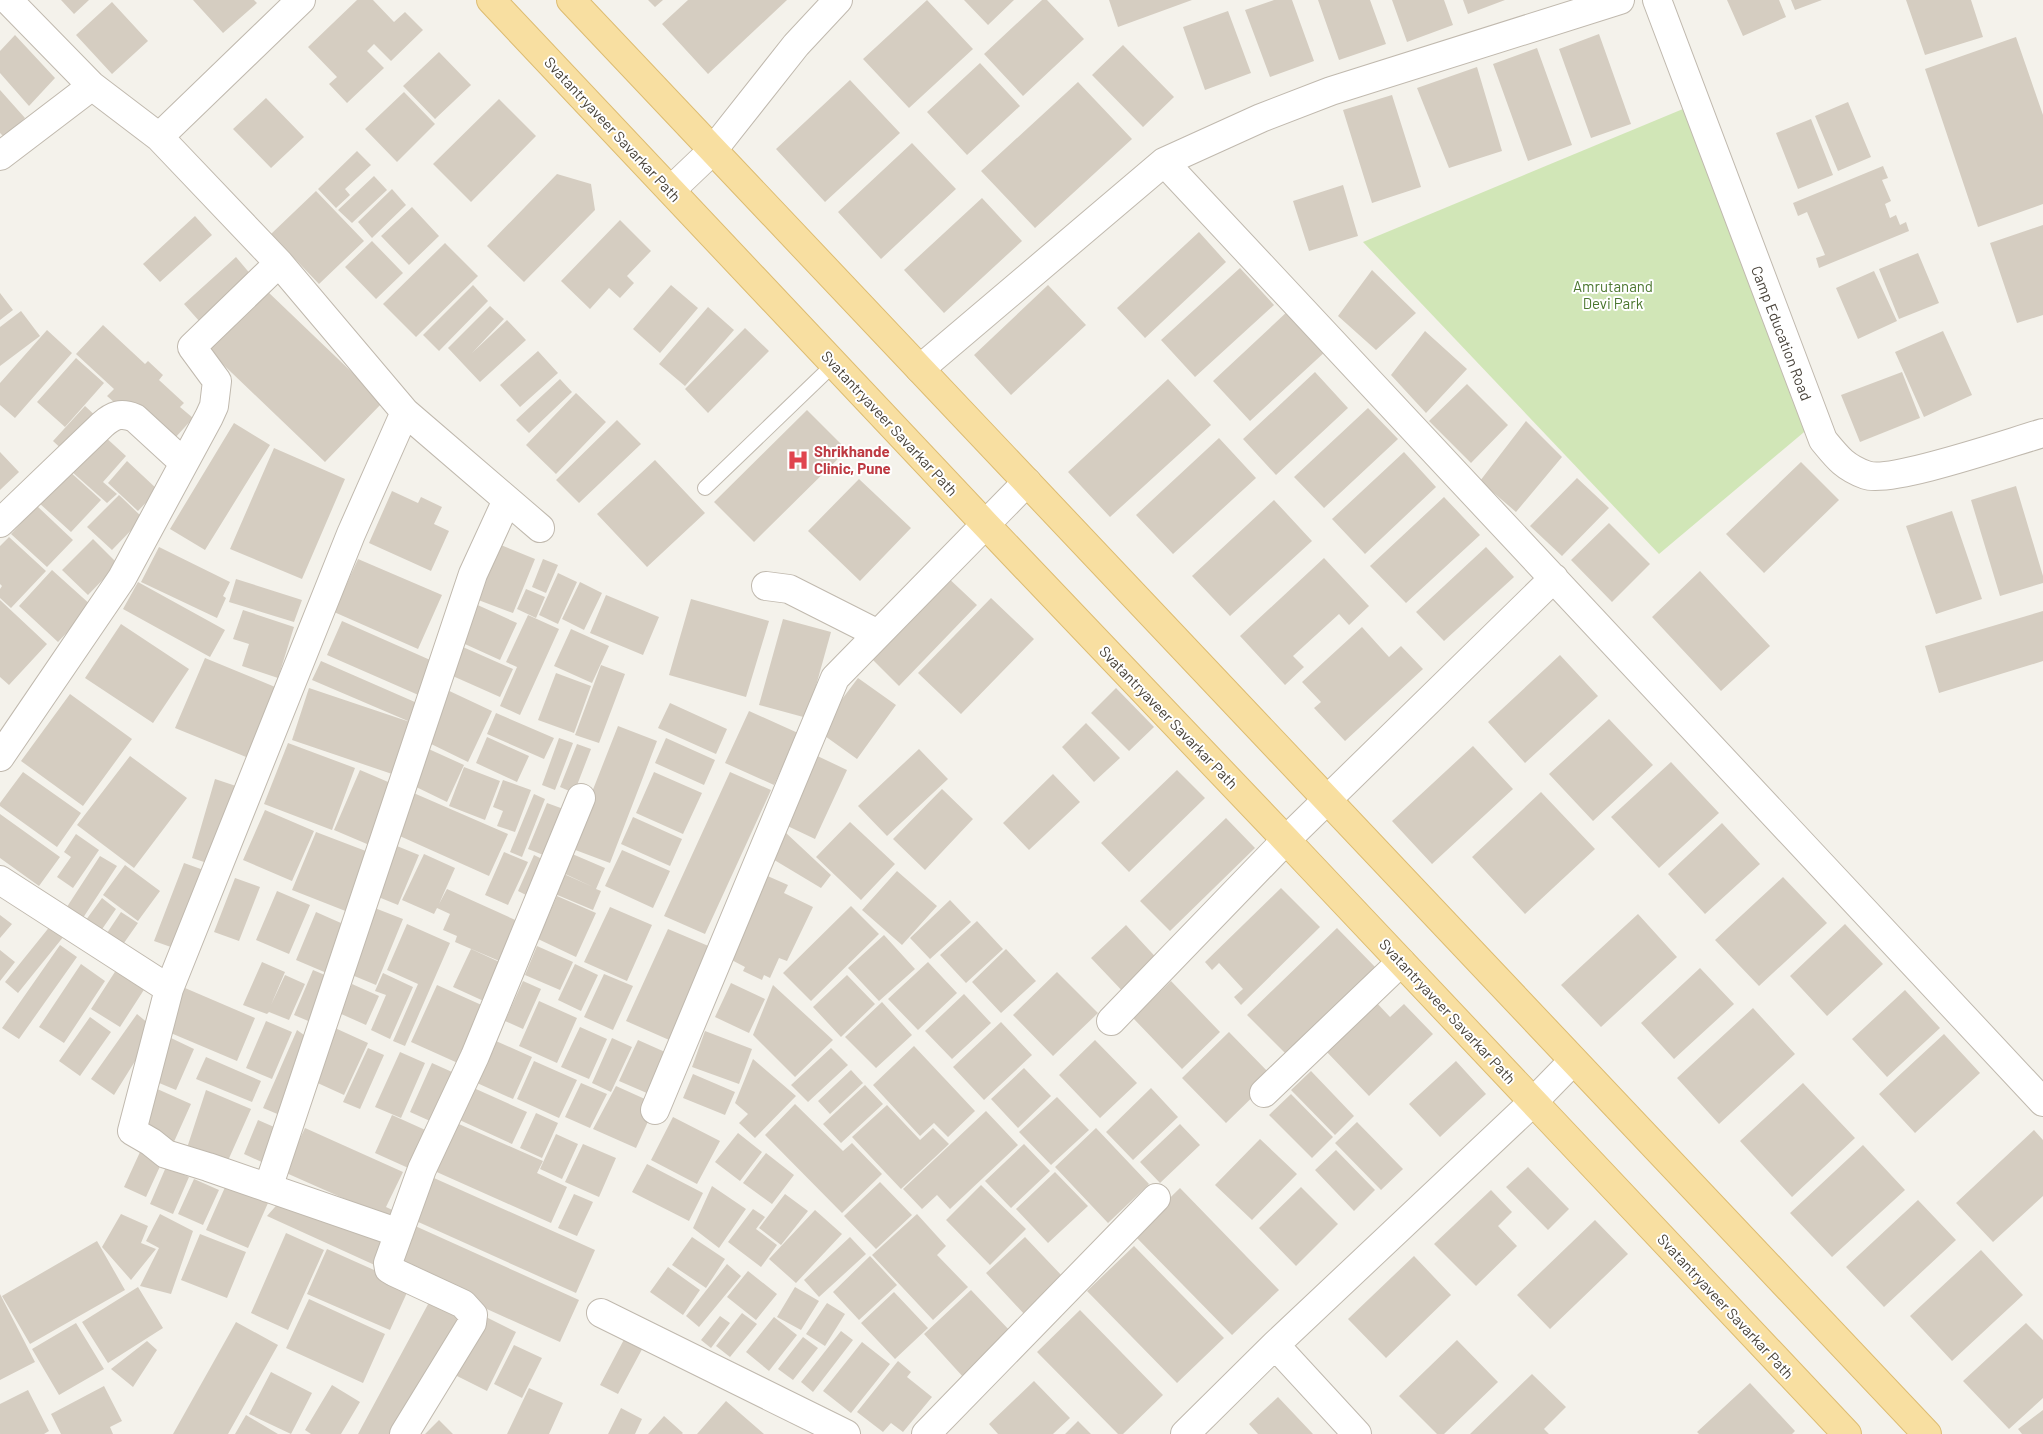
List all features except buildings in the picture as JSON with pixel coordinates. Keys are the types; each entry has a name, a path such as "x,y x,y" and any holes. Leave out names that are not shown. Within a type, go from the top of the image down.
{"main road":[{"name":"Svatantryaveer Savarkar Path","path":"491,0 1847,1434"},
{"path":"571,0 1926,1434"}],"street":[{"path":"8,0 92,86 159,137 280,263 405,412 540,528"},
{"path":"159,137 301,0"},
{"path":"671,190 712,150 796,45 838,0"},
{"path":"920,369 1164,162 1261,118 1331,91 1620,0"},
{"name":"Camp Education Road","path":"1657,0 1823,440 1842,464 1868,476 1899,475 2043,433"},
{"path":"0,156 92,86"},
{"path":"1164,162 2043,1102"},
{"path":"0,756 122,578 209,418 214,406 218,381 192,347 280,263"},
{"path":"399,1233 166,1154 132,1130 169,989 351,534 405,412"},
{"path":"0,523 102,425 118,414 135,418 184,463"},
{"path":"655,1110 835,678 1027,482"},
{"path":"268,1188 473,574 508,500"},
{"path":"1111,1021 1286,840 1554,578"},
{"path":"766,586 789,589 796,592 878,634"},
{"path":"404,1434 472,1323 473,1315 463,1304 389,1269 388,1263 422,1169 475,1056 581,798"},
{"path":"0,880 169,989"},
{"path":"1264,1094 1401,962"},
{"path":"1185,1434 1275,1344 1533,1102 1573,1061"},
{"path":"926,1434 1156,1198"},
{"path":"602,1312 846,1434"},
{"path":"1275,1344 1357,1434"}],"lane":[{"path":"705,488 834,364"}],"green space":[{"name":"Amrutanand Devi Park","path":"1695,104 1816,422 1659,554 1363,242"}],"place":[{"name":"Shrikhande Clinic, Pune","path":"798,460"}]}
